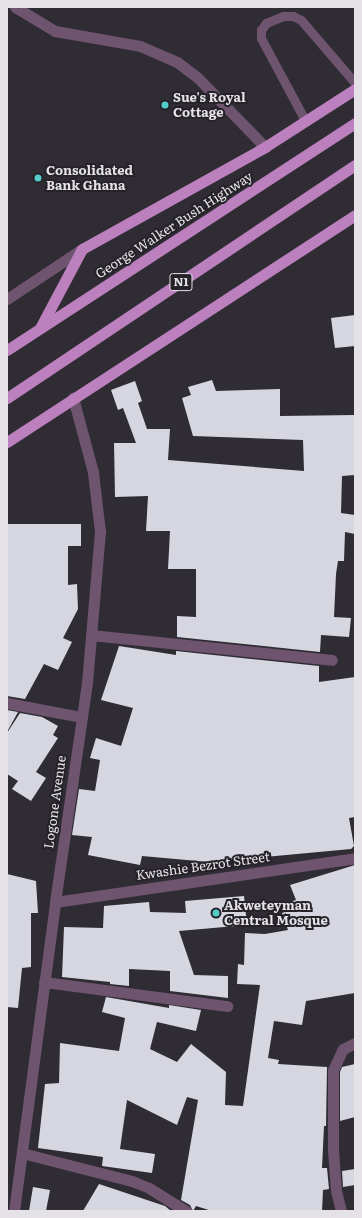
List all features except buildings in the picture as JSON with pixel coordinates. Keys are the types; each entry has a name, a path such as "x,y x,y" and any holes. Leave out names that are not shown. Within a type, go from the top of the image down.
{"highway":[{"path":"40,328 82,249 265,147 355,89"},
{"name":"George Walker Bush Highway","path":"7,350 355,123"},
{"name":"N1","path":"7,398 355,165"},
{"path":"7,442 355,215"}],"street":[{"path":"15,7 37,18 54,31 140,46 177,62 198,78 265,147"},
{"path":"37,18 40,7"},
{"path":"7,299 82,249"},
{"name":"Logone Avenue","path":"14,1211 54,902 81,717 91,635 100,532 93,472 73,398"},
{"path":"91,635 332,660"},
{"path":"7,704 81,717"},
{"name":"Kwashie Bezrot Street","path":"54,902 355,858"},
{"path":"44,982 227,1006"},
{"path":"341,1211 336,1191 333,1150 333,1070 342,1049 355,1043"},
{"path":"22,1153 132,1181 150,1188 186,1211"}],"lane":[{"path":"306,122 261,38 261,30 266,23 283,16 293,16 301,20 355,83"}],"place":[{"name":"Sue's Royal Cottage","path":"165,105"},
{"name":"Consolidated Bank Ghana","path":"38,178"},
{"name":"Akweteyman Central Mosque","path":"216,913"}]}
